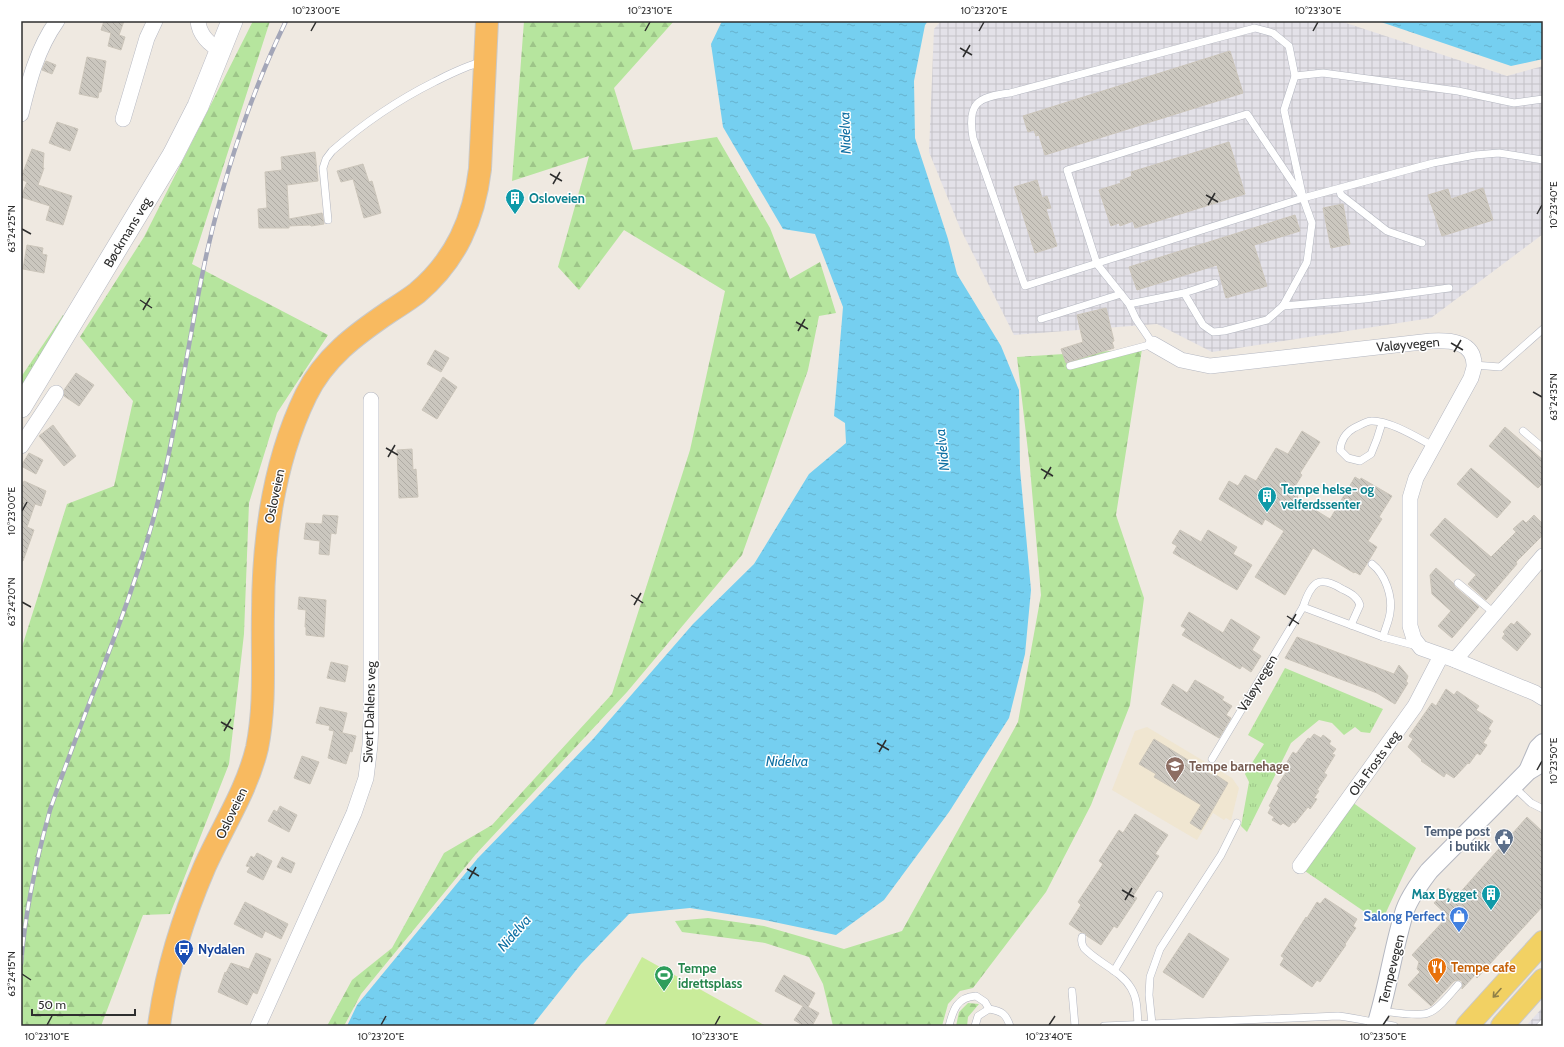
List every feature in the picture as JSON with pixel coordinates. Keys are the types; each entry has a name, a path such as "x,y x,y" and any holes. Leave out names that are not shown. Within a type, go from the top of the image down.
{"highway":[{"name":"Osloveien","path":"159,1026 168,976 186,915 206,864 239,799 250,773 256,749 261,718 263,684 262,612 266,536 282,461 296,418 314,380 331,357 361,332 416,294 433,278 449,259 461,239 471,216 477,193 480,169 487,21"}],"main road":[{"name":"Bøckmans veg","path":"21,407 173,155 198,106 232,21"},
{"path":"1467,1026 1543,942"},
{"path":"1502,1026 1543,980"}],"street":[{"path":"21,114 40,49 57,21"},
{"path":"123,119 147,38 155,21"},
{"path":"198,21 202,33 207,40 213,46 221,50"},
{"name":"Valøyvegen","path":"1154,344 1181,360 1210,366 1423,342 1445,341 1467,347 1474,365"},
{"path":"1474,365 1471,378 1416,478 1410,498 1410,626 1414,639 1421,648 1536,692 1543,698"},
{"path":"21,446 56,394"},
{"name":"Sivert Dahlens veg","path":"258,1026 354,813 366,778 371,720 371,400"},
{"name":"Ola Frosts veg","path":"1300,866 1448,658 1494,613 1543,556"},
{"path":"1536,766 1538,748 1543,743"},
{"name":"Tempevegen","path":"1378,1021 1405,909 1412,895 1429,871 1513,786 1536,766"}],"lane":[{"path":"1184,293 1203,325 1213,332 1224,331 1267,320 1283,306 1307,262 1312,223 1303,198 1284,110 1295,76 1288,46 1273,33 1255,28 1010,94 990,96 976,103 971,114 970,123 973,138 1025,286 1303,198 1433,163 1475,155 1499,153 1543,160"},
{"path":"328,220 323,168 326,159 332,151 382,112 415,92 470,65 484,62"},
{"path":"1295,76 1323,74 1458,91 1514,103 1543,99"},
{"path":"1070,366 1154,344 1136,319 1129,304 1096,264 1067,170 1247,114 1303,198"},
{"path":"1339,189 1341,195 1387,231 1422,243"},
{"path":"1129,304 1184,293 1215,283"},
{"path":"1283,306 1366,299 1449,288"},
{"path":"1041,318 1121,294"},
{"path":"1474,365 1500,366 1543,329"},
{"path":"1382,423 1371,454 1360,461 1348,458 1340,450 1341,441 1349,431 1370,421 1382,423 1396,427 1433,446"},
{"path":"1523,431 1543,448"},
{"path":"1372,564 1376,567 1384,580 1389,595 1391,611 1383,637"},
{"name":"Valøyvegen","path":"1212,759 1302,607 1306,596 1314,584 1321,581 1332,582 1357,598 1360,605 1351,625"},
{"path":"1458,583 1494,613"},
{"path":"1302,607 1383,637 1421,648"},
{"path":"1513,786 1531,803 1543,810"},
{"path":"1152,1024 1149,995 1150,977 1160,949 1221,855 1237,823"},
{"path":"1114,971 1159,895"},
{"path":"1082,937 1081,940 1083,948 1114,971 1131,988 1136,1001 1138,1025"},
{"path":"1356,1026 1429,1013 1436,1009 1458,985"},
{"path":"1072,991 1075,1026"},
{"path":"949,1026 956,1004 962,999 976,996 985,1002 989,1009"},
{"path":"975,1026 978,1016 989,1009 998,1010 1006,1016 1010,1026"},
{"path":"1104,1026 1338,1016 1378,1021"},
{"path":"1540,1026 1543,1023"}],"shaded area":[{"path":"941,21 1340,21 1507,76 1543,66 1543,234 1431,318 1212,352 1157,324 1014,335 960,228 929,152 934,29"},
{"name":"Tempe barnehage","path":"1147,727 1232,778 1239,788 1231,821 1226,818 1224,820 1213,813 1197,840 1112,790 1135,731"},
{"path":"1543,1007 1543,1026 1526,1026"}],"green space":[{"path":"253,21 270,21 192,264 328,335 277,413 249,503 244,634 229,764 170,914 143,915 101,1026 21,1026 21,650 67,504 114,486 133,401 80,337 144,237"},
{"path":"524,21 674,21 614,88 633,150 717,137 770,228 790,279 820,262 836,313 819,316 808,370 742,555 627,692 476,854 361,994 344,1026 327,1026 352,980 392,948 444,853 492,825 612,694 690,450 725,291 624,230 579,290 558,267 589,156 512,181"},
{"path":"63,315 67,317 21,392 21,377"},
{"path":"1142,349 1116,515 1144,598 1130,705 1091,805 1046,892 973,988 960,991 948,1004 942,1026 833,1026 823,984 809,957 765,943 682,932 675,921 708,918 764,926 844,949 902,931 1018,722 1041,595 1030,468 1017,357"},
{"path":"1285,668 1383,709 1370,733 1361,732 1355,727 1344,735 1332,723 1319,720 1291,743 1247,832 1241,826 1249,782 1245,774 1264,744 1248,735"},
{"path":"1352,802 1416,848 1381,923 1302,869"},
{"name":"Tempe idrettsplass","path":"642,957 766,1026 604,1026"},
{"path":"968,1003 979,1004 968,1017 967,1026 956,1026 959,1012"}],"water":[{"name":"Nidelva","path":"722,21 928,21 925,25 914,81 915,138 948,239 957,274 1001,346 1019,390 1020,469 1031,590 1025,654 1009,718 949,812 884,900 836,935 759,919 690,908 629,914 581,964 532,1026 347,1026 357,1005 478,858 593,739 693,624 754,564 809,474 846,443 845,423 834,416 843,307 815,234 783,229 723,127 711,44"},
{"path":"1378,21 1543,21 1543,59 1511,66"}],"building":[{"path":"104,21 124,21 119,35 125,37 121,50 108,46 111,33 101,30"},
{"path":"1230,51 1243,93 1045,155 1039,135 1036,136 1034,130 1028,132 1023,116"},
{"path":"87,57 106,61 101,92 99,92 98,98 79,94"},
{"path":"46,61 56,65 52,74 42,70"},
{"path":"57,122 78,129 70,151 49,143"},
{"path":"1229,142 1245,194 1135,228 1133,221 1120,226 1119,223 1111,226 1099,190 1121,183 1120,181 1132,176 1131,172"},
{"path":"32,149 44,153 44,168 38,185 72,196 63,225 46,220 50,206 21,197 27,182 23,180 24,176 22,175"},
{"path":"315,152 318,181 287,185 289,219 322,213 324,224 311,226 289,226 289,228 259,228 258,209 267,208 265,172 282,170 281,157"},
{"path":"363,164 369,182 372,181 381,213 364,218 353,179 341,182 337,171"},
{"path":"1037,180 1042,198 1047,196 1051,208 1046,209 1057,246 1035,253 1014,187"},
{"path":"1483,188 1493,220 1442,236 1428,195 1448,189 1451,199"},
{"path":"1343,204 1350,244 1331,248 1323,208"},
{"path":"1295,215 1300,231 1254,245 1267,286 1226,298 1217,265 1137,290 1129,267"},
{"path":"27,245 43,248 42,254 47,255 44,273 23,269"},
{"path":"1106,308 1114,341 1112,342 1114,348 1066,363 1061,349 1083,342 1077,315"},
{"path":"435,350 449,358 441,372 427,364"},
{"path":"76,373 94,385 79,406 64,396 64,390"},
{"path":"443,377 457,387 437,419 422,410"},
{"path":"53,425 76,456 64,466 39,436"},
{"path":"1505,427 1543,460 1543,483 1538,488 1489,446"},
{"name":"Tempe helse- og velferdssenter","path":"1302,431 1320,442 1300,473 1302,475 1292,491 1298,495 1297,499 1330,519 1355,477 1360,480 1361,478 1392,496 1379,517 1382,519 1368,541 1377,547 1360,575 1355,572 1354,573 1313,548 1285,595 1255,577 1284,531 1265,519 1262,525 1219,499 1229,481 1238,486 1245,475 1256,481 1276,448 1288,454"},
{"path":"412,449 413,470 416,469 418,497 399,498 397,450"},
{"path":"29,453 43,460 36,474 21,466"},
{"path":"1471,468 1511,502 1497,518 1457,484"},
{"path":"24,481 46,491 41,506 35,504 27,527 34,530 23,561 21,561 21,489"},
{"path":"323,515 338,516 336,534 331,533 329,555 319,554 320,541 304,539 306,523 322,524"},
{"path":"1534,515 1543,524 1543,535 1516,562 1517,564 1486,600 1468,584 1476,575 1430,535 1445,518 1491,557 1516,532 1513,529 1523,520 1526,523"},
{"path":"1180,530 1201,542 1208,530 1237,547 1233,554 1252,565 1237,590 1173,553 1177,546 1172,543"},
{"path":"1436,568 1453,583 1455,587 1479,607 1452,638 1438,626 1451,611 1432,594 1430,575"},
{"path":"299,597 326,600 324,637 306,635 306,610 298,609"},
{"path":"1189,612 1223,633 1231,619 1260,637 1252,650 1261,656 1251,672 1242,666 1240,669 1182,635 1186,629 1181,626"},
{"path":"1517,621 1531,634 1517,651 1502,638 1505,634 1503,632 1511,623 1514,625"},
{"path":"1297,637 1394,674 1399,665 1408,676 1406,682 1408,683 1395,704 1377,693 1285,658"},
{"path":"331,662 348,666 345,682 327,678"},
{"path":"1195,680 1224,697 1222,700 1232,706 1226,715 1231,718 1219,738 1161,704 1173,684 1187,693"},
{"path":"1446,689 1454,695 1457,691 1479,706 1476,710 1493,721 1488,729 1491,731 1483,743 1487,745 1480,755 1477,753 1469,764 1468,763 1454,778 1446,773 1444,777 1421,761 1422,760 1408,747 1413,739 1409,736 1432,703 1436,706"},
{"path":"320,707 347,713 342,733 356,736 352,752 350,751 346,764 328,758 334,731 329,730 330,726 316,723"},
{"path":"1314,734 1321,738 1323,735 1331,741 1329,744 1336,749 1332,754 1335,755 1324,773 1327,775 1317,790 1319,791 1314,798 1317,799 1310,809 1308,807 1295,823 1293,822 1289,827 1283,823 1281,825 1272,820 1274,817 1268,813 1271,807 1269,806 1279,788 1277,786 1287,771 1285,770 1290,763 1287,762 1293,752 1296,754 1308,738 1310,739"},
{"path":"1154,739 1212,775 1213,773 1228,783 1201,830 1190,823 1201,805 1154,777 1156,774 1139,764"},
{"path":"302,756 319,762 310,784 294,778"},
{"path":"280,806 297,815 289,832 268,821 274,810 277,812"},
{"path":"1135,814 1168,835 1155,854 1159,856 1133,896 1137,898 1117,928 1114,926 1101,945 1085,933 1069,924 1081,905 1078,902 1103,864 1099,861 1119,830 1123,833"},
{"name":"Max Bygget","path":"1527,817 1543,832 1543,906 1477,978 1475,975 1462,989 1462,981 1454,981 1431,1006 1408,985 1420,972 1417,969 1419,962 1412,955 1448,916 1434,903 1448,888 1457,896"},
{"path":"257,853 272,861 263,880 247,872 250,867 246,866 251,856 254,858"},
{"path":"282,857 295,863 291,873 277,867"},
{"path":"1325,898 1357,919 1353,926 1356,928 1320,982 1317,980 1312,987 1280,965 1284,958 1281,956 1317,902 1320,904"},
{"path":"245,902 288,924 281,939 265,931 262,938 234,924"},
{"path":"1189,933 1229,959 1203,998 1163,972"},
{"path":"256,953 271,959 257,994 253,992 247,1005 218,992 225,972 226,973 231,963 249,969"},
{"path":"784,975 815,993 808,1007 819,1013 812,1026 804,1026 794,1020 803,1006 775,991"}],"railway":[{"path":"21,964 25,925 32,887 50,810 139,568 162,485 207,252 230,164 261,77 286,21"}],"place":[{"name":"Osloveien","path":"515,215"},
{"name":"Tempe helse- og velferdssenter","path":"1267,513"},
{"name":"Tempe barnehage","path":"1175,783"},
{"name":"Tempe post i butikk","path":"1504,855"},
{"name":"Max Bygget","path":"1491,911"},
{"name":"Salong Perfect","path":"1459,933"},
{"name":"Nydalen","path":"184,966"},
{"name":"Tempe cafe","path":"1437,984"},
{"name":"Tempe idrettsplass","path":"664,992"}]}
